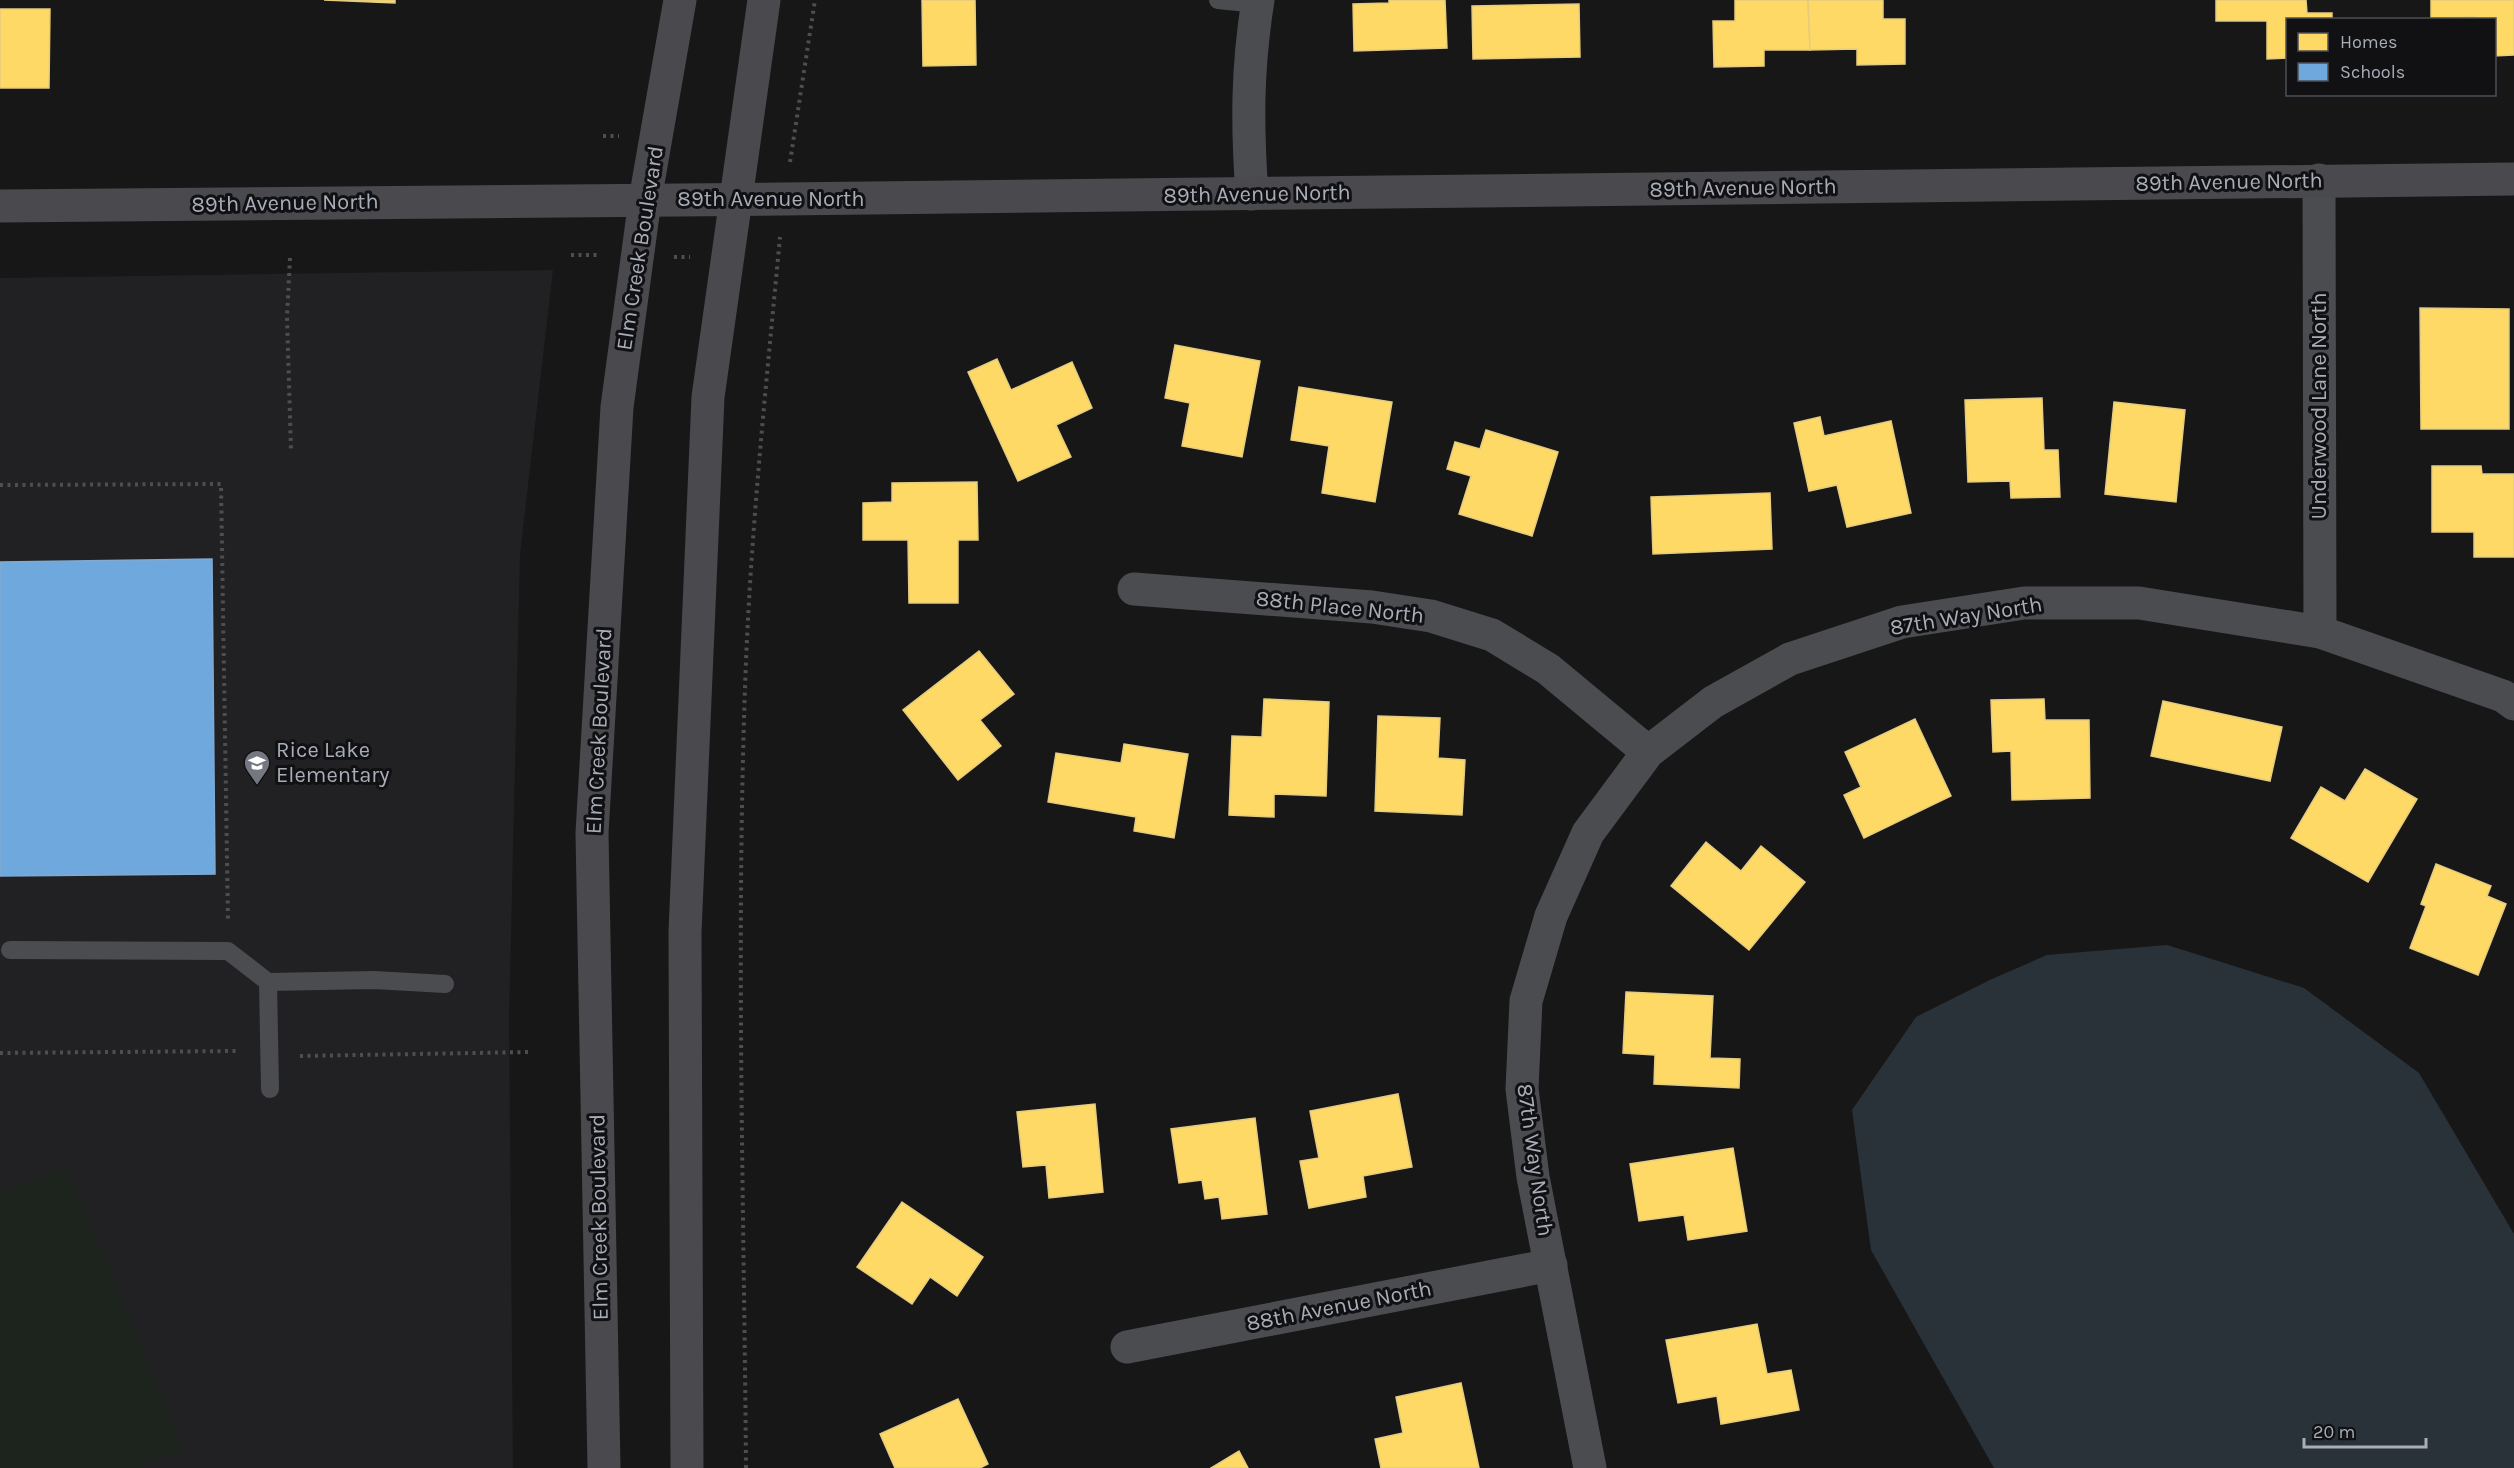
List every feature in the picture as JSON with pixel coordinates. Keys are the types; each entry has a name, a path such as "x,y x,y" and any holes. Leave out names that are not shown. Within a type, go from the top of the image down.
{"main road":[{"name":"Elm Creek Boulevard","path":"604,1468 592,833 617,407 645,200 680,0"},
{"path":"687,1468 685,932 708,397 764,0"},
{"name":"89th Avenue North","path":"0,206 2514,179"}],"street":[{"path":"1252,194 1248,140 1249,63 1258,2"},
{"name":"Underwood Lane North","path":"2319,180 2320,633"},
{"name":"88th Place North","path":"1134,589 1372,608 1431,616 1492,635 1548,669 1648,752"},
{"name":"87th Way North","path":"1590,1468 1533,1177 1522,1089 1526,1001 1551,916 1588,833 1648,752 1713,702 1790,659 1902,622 2024,603 2139,603 2320,633 2503,696 2514,704"},
{"name":"88th Avenue North","path":"1127,1347 1551,1265"}],"lane":[{"path":"1218,0 1258,2"},
{"path":"10,950 228,951 268,982 374,980 445,984"},
{"path":"268,982 270,1089"}],"path":[{"path":"743,142 793,145 815,0"},
{"path":"603,136 657,138"},
{"path":"746,1468 741,934 745,687 756,480 778,255"},
{"path":"290,258 287,317 291,450"},
{"path":"0,485 220,484 228,951"}],"shaded area":[{"name":"Rice Lake Elementary","path":"553,270 520,554 509,1018 513,1468 0,1468 0,278"},
{"path":"2167,945 2304,988 2419,1073 2514,1234 2514,1468 1994,1468 1871,1250 1852,1110 1916,1017 1992,979 2047,955"},
{"path":"66,1166 184,1449 137,1468 0,1468 0,1193"}],"building: Homes":[{"path":"324,0 395,0 395,3"},
{"path":"922,0 975,0 976,65 923,66"},
{"path":"1389,0 1445,0 1447,48 1354,51 1353,4 1389,3"},
{"path":"1735,0 1808,0 1810,50 1764,50 1764,66 1714,67 1713,21 1735,21"},
{"path":"1808,0 1883,0 1883,19 1905,19 1905,64 1857,65 1857,49 1810,50"},
{"path":"2216,0 2306,0 2307,13 2332,13 2332,18 2286,18 2286,58 2267,59 2267,21 2216,21"},
{"path":"2431,0 2514,0 2514,55 2496,56 2496,18 2431,18"},
{"path":"1579,4 1580,57 1473,59 1472,6"},
{"path":"0,9 50,9 49,88 0,88"},
{"path":"2420,308 2509,309 2509,429 2421,429"},
{"path":"1175,345 1260,361 1242,457 1182,446 1190,403 1165,398"},
{"path":"997,359 1011,390 1072,362 1092,408 1056,425 1071,457 1018,481 968,372"},
{"path":"1299,387 1392,402 1375,502 1322,493 1329,446 1291,440"},
{"path":"2042,398 2044,450 2058,450 2060,497 2011,498 2010,481 1968,482 1965,400"},
{"path":"2114,402 2185,410 2176,502 2105,494"},
{"path":"1820,417 1824,436 1891,421 1911,513 1847,527 1837,485 1809,491 1794,423"},
{"path":"1486,430 1558,452 1532,536 1459,514 1471,476 1447,469 1455,442 1480,449"},
{"path":"2432,466 2481,466 2482,474 2514,474 2514,557 2474,557 2474,532 2432,532"},
{"path":"977,482 978,540 958,540 958,603 909,603 908,540 863,540 863,503 892,502 892,483"},
{"path":"1770,493 1772,549 1653,554 1651,497"},
{"path":"979,651 1014,694 980,720 1001,746 958,780 903,710"},
{"path":"1264,699 1329,702 1326,796 1274,794 1274,817 1229,815 1232,736 1262,737"},
{"path":"2044,699 2045,720 2089,720 2090,798 2012,800 2011,751 1993,752 1991,700"},
{"path":"2163,701 2282,727 2270,781 2151,756"},
{"path":"1378,716 1440,718 1438,758 1465,760 1462,815 1375,811"},
{"path":"1915,719 1951,796 1864,838 1844,795 1861,787 1845,752"},
{"path":"1124,744 1188,754 1174,838 1134,831 1136,817 1048,802 1056,753 1121,763"},
{"path":"2365,769 2417,799 2368,882 2291,838 2321,787 2345,801"},
{"path":"1706,842 1741,871 1761,846 1805,882 1749,950 1671,886"},
{"path":"2436,864 2491,886 2487,896 2506,904 2478,975 2410,948 2426,906 2421,904"},
{"path":"1626,992 1713,996 1710,1058 1740,1059 1739,1088 1654,1084 1655,1055 1623,1053"},
{"path":"1398,1094 1412,1167 1363,1176 1366,1197 1309,1208 1300,1161 1319,1158 1310,1111"},
{"path":"1095,1104 1103,1192 1049,1198 1046,1165 1023,1167 1017,1112"},
{"path":"1255,1118 1267,1214 1222,1219 1219,1197 1205,1199 1202,1180 1179,1183 1171,1129"},
{"path":"1733,1148 1747,1231 1688,1240 1684,1215 1639,1221 1630,1164"},
{"path":"902,1202 983,1257 957,1296 930,1277 912,1304 857,1267"},
{"path":"1757,1324 1767,1374 1791,1370 1799,1410 1721,1424 1717,1396 1678,1403 1666,1340"},
{"path":"1461,1383 1479,1468 1381,1468 1375,1439 1403,1433 1396,1397"},
{"path":"958,1399 988,1464 980,1468 895,1468 880,1434"},
{"path":"1239,1451 1248,1468 1211,1468"}],"building: Schools":[{"path":"212,559 215,874 0,876 0,562"}],"place":[{"name":"Rice Lake Elementary","path":"257,786"}]}
